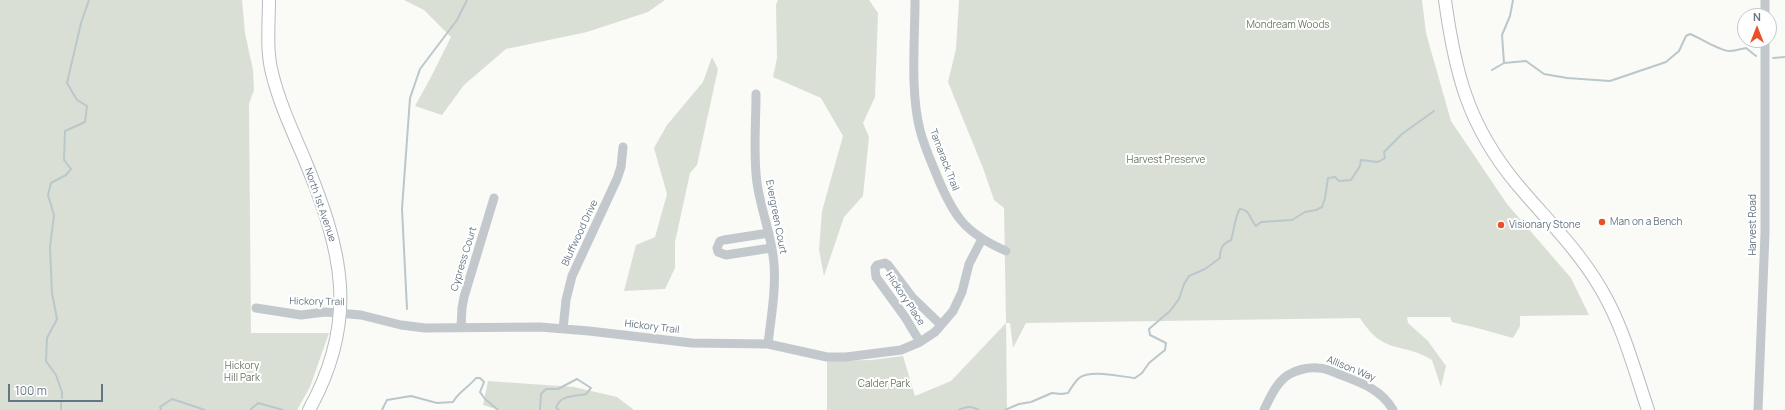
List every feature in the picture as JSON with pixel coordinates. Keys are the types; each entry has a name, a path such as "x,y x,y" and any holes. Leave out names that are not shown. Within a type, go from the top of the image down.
{"main road":[{"name":"North 1st Avenue","path":"269,0 269,44 271,70 276,92 319,194 333,240 340,284 340,313 335,346 329,368 309,410"},
{"path":"1445,0 1455,65 1465,97 1477,125 1502,166 1576,252 1601,289 1620,329 1648,410"}],"street":[{"name":"Tamarack Trail","path":"915,0 915,92 920,131 950,205 961,222 982,239 1006,251"},
{"name":"Harvest Road","path":"1758,410 1765,233 1765,48"},
{"name":"Evergreen Court","path":"756,94 755,161 757,183 769,233 774,278 768,344"},
{"name":"Bluffwood Drive","path":"563,329 568,288 617,179 621,167 623,148"},
{"name":"Cypress Court","path":"461,328 464,297 494,198"},
{"path":"769,233 724,240 720,242 717,248 718,252 726,255 771,248"},
{"name":"Hickory Trail","path":"256,308 300,314 325,312 368,316 414,327 517,327 563,329 692,343 768,344 817,355 836,357 860,356 901,350 920,342 941,325 953,312 958,301 969,264 982,239"},
{"name":"Hickory Place","path":"920,342 906,316 876,277 875,268 877,265 885,263 888,265 912,297 941,325"},
{"name":"Allison Way","path":"1264,410 1281,380 1296,371 1310,368 1326,369 1364,384 1378,392 1388,401 1393,410"}],"green space":[{"name":"Hickory Hill Park","path":"0,0 242,0 245,33 253,70 254,90 249,104 251,333 329,333 310,387 297,410 0,410"},
{"path":"404,0 665,0 648,12 587,32 506,49 464,85 442,115 415,106 451,37 424,10"},
{"path":"778,0 869,0 878,13 875,97 863,123 869,137 863,196 844,217 824,276 819,250 822,211 843,136 821,98 773,77 777,58 776,5"},
{"name":"Harvest Preserve","path":"959,0 1422,0 1426,33 1451,121 1507,204 1571,278 1589,315 1520,316 1520,326 1513,338 1452,322 1450,317 1407,317 1408,323 1428,341 1446,366 1441,387 1432,360 1421,354 1385,343 1369,330 1360,318 1026,323 1013,348 1010,323 1006,323 1004,208 994,200 983,168 948,82 956,49"},
{"path":"712,57 718,69 697,165 690,173 675,242 675,268 665,289 624,291 636,245 655,237 667,194 654,148 667,125 703,82"},
{"name":"Calder Park","path":"1006,323 1007,410 827,410 827,361 871,360 903,356 915,396 951,381"},
{"path":"488,381 574,387 617,397 634,410 499,410 483,405"}],"waterway":[{"path":"62,398 62,392 56,375 46,361 47,338 57,319 52,293 50,247 54,215 48,195 51,183 66,175 71,169 64,160 65,131 85,122 87,106 77,100 67,83 81,23 89,0"},
{"path":"407,309 402,209 410,98 420,69 457,20 467,0"},
{"path":"1504,63 1502,35 1510,16 1513,0"},
{"path":"1492,70 1504,63 1526,61 1544,74 1567,78 1610,81 1666,62 1679,51 1686,36 1690,34 1721,49 1730,51 1746,48 1756,56"},
{"path":"1773,58 1785,57"},
{"path":"1005,410 1019,404 1031,402 1052,393 1068,393 1079,378 1084,375 1106,374 1135,378 1142,373 1149,363 1165,350 1166,343 1150,335 1149,329 1170,311 1179,299 1184,284 1189,276 1205,269 1220,258 1222,247 1225,243 1231,240 1237,215 1240,209 1248,213 1256,226 1261,222 1292,220 1305,212 1322,207 1328,178 1335,177 1339,181 1351,180 1360,166 1361,160 1378,162 1385,158 1384,152 1402,134 1434,111"},
{"path":"382,410 387,400 411,396 437,403 453,402 458,395 476,378 480,378 484,382 480,392 485,399 498,410"},
{"path":"540,410 541,394 546,389 558,389 577,379 591,388 586,394 568,397 561,400 556,408 559,410"},
{"path":"161,410 160,407 172,399 205,410"},
{"path":"61,403 61,410"},
{"path":"250,410 258,403 283,410"},
{"path":"959,410 969,407 979,410"}],"place":[{"name":"Man on a Bench","path":"1602,222"},
{"name":"Visionary Stone","path":"1501,225"}],"park label":[{"name":"Mondream Woods","path":"1288,25"}]}
